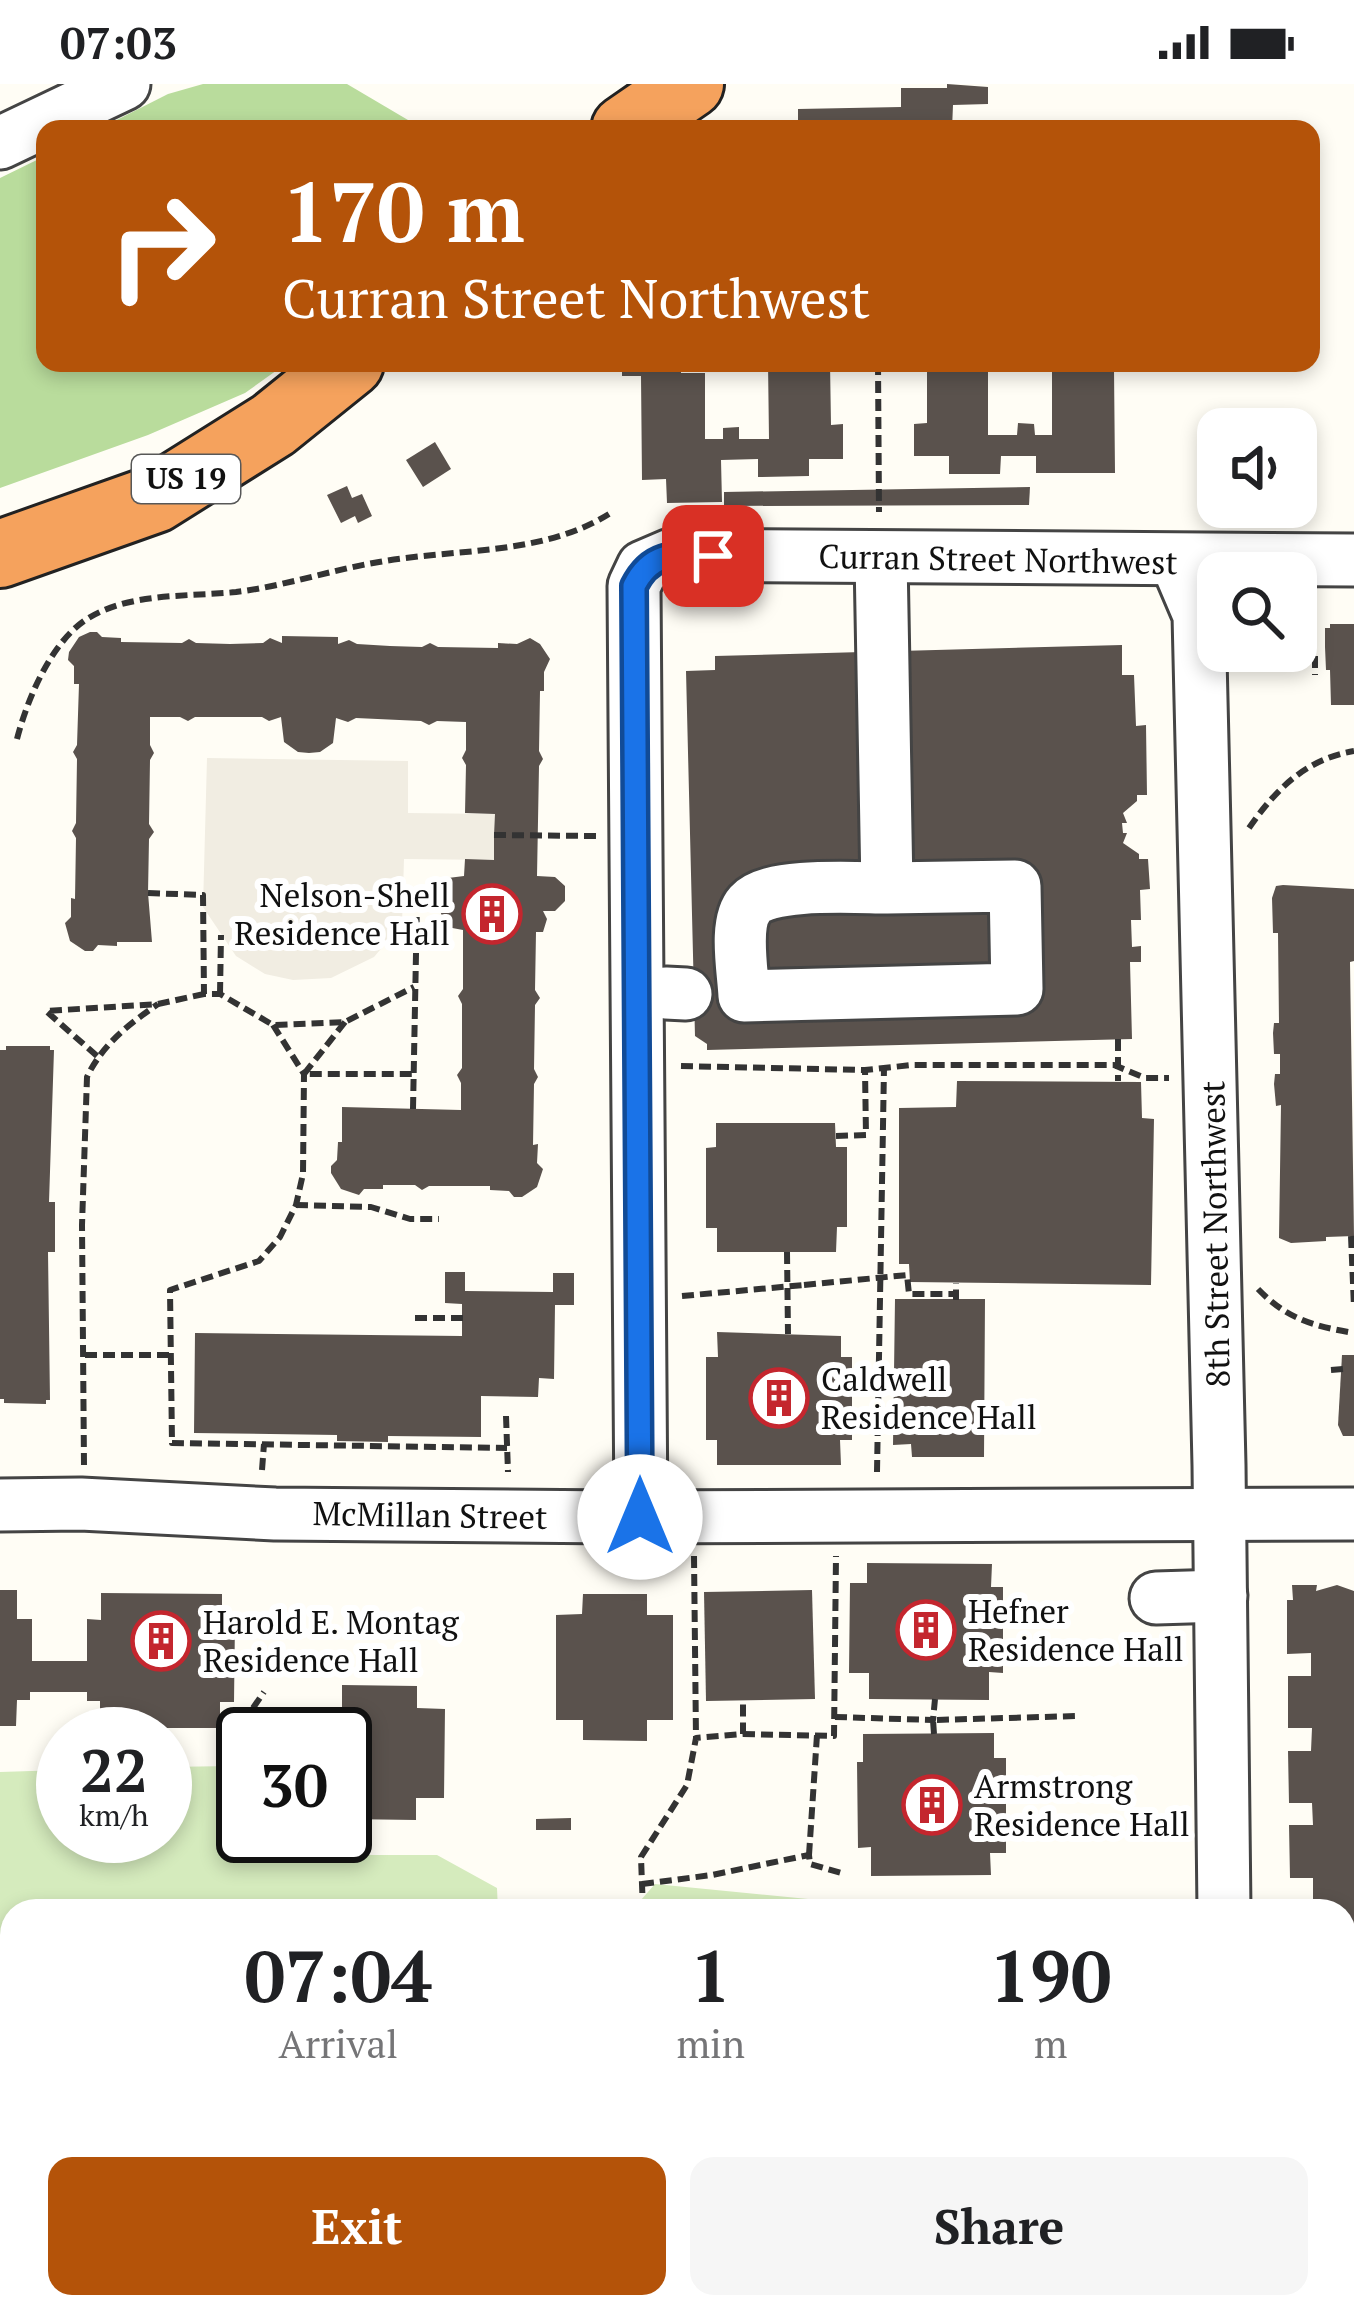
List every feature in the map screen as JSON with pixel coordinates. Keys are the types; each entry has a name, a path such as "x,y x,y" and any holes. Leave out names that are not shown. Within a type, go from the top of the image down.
{"highway":[{"path":"638,120 690,84"},
{"name":"US 19","path":"0,554 155,499 273,424 339,372"}],"street":[{"path":"48,120 124,84"},
{"path":"0,143 36,126"},
{"name":"Curran Street Northwest","path":"640,1298 634,586 644,567 671,555 1354,560"},
{"path":"880,558 887,888"},
{"name":"8th Street Northwest","path":"1176,561 1199,615 1224,1899"},
{"path":"1015,886 1017,988 744,996 742,928 748,905 769,891 887,888 1015,886"},
{"path":"640,1298 640,1517"},
{"name":"McMillan Street","path":"0,1505 81,1504 275,1514 640,1517 1354,1514"},
{"path":"1156,1598 1221,1596"}],"path":[{"path":"878,372 880,558"},
{"path":"17,739 30,700 57,652 84,622 118,607 171,595 272,587 374,562 542,543 580,532 609,514"},
{"path":"1238,845 1288,780 1310,766 1354,752"},
{"path":"494,835 601,836"},
{"path":"148,893 203,895 204,994"},
{"path":"403,901 436,902"},
{"path":"413,1109 417,902"},
{"path":"220,994 221,935"},
{"path":"273,1025 345,1022 414,987"},
{"path":"97,1056 46,1011 158,1004 220,994 273,1025 304,1074 303,1174 296,1205 280,1237 259,1261 170,1290 172,1442 507,1448"},
{"path":"84,1456 82,1225 87,1077 97,1056 158,1004"},
{"path":"304,1074 345,1022"},
{"path":"1118,1039 1118,1081"},
{"path":"666,1066 865,1070 1114,1065 1145,1078 1185,1078"},
{"path":"877,1482 884,1068"},
{"path":"836,1136 866,1136 865,1070"},
{"path":"304,1074 415,1074"},
{"path":"296,1205 371,1207 410,1219 439,1220"},
{"path":"1352,1236 1354,1307"},
{"path":"787,1252 788,1334"},
{"path":"640,1298 907,1275 909,1294 956,1297 956,1282"},
{"path":"1247,1276 1278,1309 1303,1324 1354,1333"},
{"path":"415,1318 463,1318"},
{"path":"83,1355 171,1354"},
{"path":"1331,1370 1342,1369"},
{"path":"506,1416 508,1462"},
{"path":"262,1481 264,1444"},
{"path":"696,1738 834,1736 836,1516"},
{"path":"643,1899 641,1857 687,1785 696,1738 693,1517"},
{"path":"254,1707 264,1692"},
{"path":"934,1734 935,1700"},
{"path":"742,1701 743,1734"},
{"path":"835,1718 1078,1716"},
{"path":"817,1735 810,1864 841,1874"},
{"path":"642,1884 809,1855"}],"green space":[{"path":"203,84 347,84 408,120 117,120 168,94"},
{"path":"36,160 36,372 274,372 245,393 148,435 0,488 0,178"},
{"path":"216,1766 216,1863 372,1863 372,1855 437,1855 497,1888 497,1899 0,1899 0,1772 36,1771 36,1863 192,1863 192,1767"},
{"path":"655,1884 808,1899 642,1899"}],"shaded area":[{"path":"207,758 408,761 408,813 495,814 494,860 404,859 402,924 374,957 331,978 293,980 265,974 236,956 203,907"}],"building":[{"path":"947,84 988,87 988,104 953,105 952,120 798,120 798,109 901,107 901,88 947,88"},
{"path":"622,372 705,373 705,439 723,439 723,428 739,427 739,439 769,439 768,372 830,372 831,425 843,424 843,459 809,459 809,476 758,477 758,459 721,460 722,502 667,503 666,479 642,480 641,376 622,376"},
{"path":"927,372 988,372 988,435 1017,435 1018,423 1034,424 1035,435 1052,435 1052,372 1114,372 1115,473 1036,473 1036,456 1001,456 1000,474 949,474 949,456 914,456 914,424 927,423"},
{"path":"435,442 451,469 423,487 406,460"},
{"path":"347,486 352,498 362,494 372,516 358,523 355,516 341,523 327,495"},
{"path":"1030,487 1029,505 724,506 724,492"},
{"path":"1354,624 1354,705 1331,705 1325,647 1325,628"},
{"name":"Nelson-Shell Residence Hall","path":"90,632 121,638 121,642 182,643 189,639 230,644 263,643 270,638 282,643 282,636 422,647 430,643 498,648 498,643 517,644 530,638 540,644 550,659 544,691 540,691 539,751 543,759 539,766 537,876 555,877 565,886 565,901 555,911 543,911 547,919 543,932 536,932 535,990 540,998 535,1005 534,1069 538,1077 533,1145 538,1144 537,1163 543,1169 537,1187 522,1197 490,1190 490,1186 422,1190 415,1185 383,1185 383,1189 364,1189 359,1195 341,1189 331,1173 338,1142 342,1142 342,1107 461,1110 457,1075 462,1068 458,996 463,989 463,930 447,927 436,902 448,878 464,876 465,859 494,860 495,814 465,813 466,765 462,758 466,722 429,725 336,718 333,743 309,753 284,742 281,717 269,721 262,717 195,717 188,721 150,717 154,753 150,760 149,824 154,832 149,839 148,893 152,942 117,942 117,946 98,945 85,951 70,941 65,923 71,917 71,898 75,899 76,838 72,831 77,759 73,752 79,684 74,684 74,666 68,660 79,637"},
{"path":"1122,645 1122,675 1134,675 1136,726 1146,725 1147,795 1137,795 1137,801 1123,813 1127,823 1122,823 1127,833 1123,843 1139,859 1148,859 1150,889 1140,890 1141,920 1131,920 1132,947 1141,946 1141,962 1130,962 1132,1039 707,1050 707,1044 695,1036 686,671 715,670 715,656"},
{"path":"1276,886 1354,889 1354,961 1350,962 1354,1236 1326,1237 1326,1241 1291,1243 1279,1238 1281,1105 1276,1106 1274,1084 1275,1074 1280,1074 1280,1054 1274,1054 1273,1033 1274,1023 1279,1023 1278,933 1273,933 1272,898"},
{"path":"50,1046 54,1050 49,1202 55,1202 55,1252 48,1252 50,1400 46,1404 0,1399 0,1050"},
{"path":"957,1081 1141,1082 1142,1118 1154,1119 1151,1285 910,1282 909,1264 899,1264 899,1108 956,1107"},
{"path":"716,1123 835,1123 836,1147 847,1147 847,1227 837,1227 836,1252 717,1252 717,1228 706,1228 706,1148 716,1147"},
{"path":"445,1272 465,1272 465,1291 553,1292 553,1273 574,1273 574,1305 555,1305 554,1379 539,1378 538,1397 481,1396 481,1437 388,1436 388,1442 337,1441 337,1435 194,1433 195,1333 462,1336 462,1304 445,1303"},
{"path":"895,1299 985,1299 984,1457 912,1457 911,1444 893,1445"},
{"name":"Caldwell Residence Hall","path":"717,1332 841,1336 841,1357 852,1357 852,1440 840,1440 841,1465 717,1465 717,1440 706,1440 706,1357 718,1357"},
{"path":"1342,1355 1354,1355 1354,1436 1343,1436 1338,1425"},
{"name":"Hefner Residence Hall","path":"867,1563 992,1564 991,1587 1003,1587 1003,1673 989,1672 989,1700 869,1699 869,1673 849,1673 850,1583 867,1583"},
{"path":"1292,1585 1317,1585 1316,1591 1337,1585 1354,1591 1354,1899 1313,1899 1313,1878 1290,1878 1289,1825 1313,1825 1312,1803 1289,1803 1288,1751 1311,1751 1312,1728 1288,1728 1288,1676 1311,1676 1311,1653 1287,1654 1287,1600 1293,1600"},
{"name":"Harold E. Montag Residence Hall","path":"0,1590 17,1590 17,1619 32,1619 32,1661 87,1661 87,1619 101,1620 101,1593 222,1594 222,1620 235,1620 234,1702 220,1702 216,1707 216,1728 192,1728 192,1707 100,1707 100,1701 87,1701 87,1692 30,1692 30,1700 17,1700 16,1726 0,1726"},
{"path":"812,1590 815,1699 706,1701 704,1592"},
{"path":"583,1594 647,1594 647,1615 673,1615 673,1720 647,1720 647,1741 583,1740 583,1720 556,1720 556,1615 582,1614"},
{"path":"342,1685 417,1686 417,1708 445,1709 444,1798 416,1798 416,1820 372,1819 372,1707 342,1707"},
{"name":"Armstrong Residence Hall","path":"994,1733 994,1758 1006,1758 1006,1853 990,1853 991,1875 871,1876 871,1847 858,1848 857,1762 863,1762 863,1734"},
{"path":"571,1818 571,1830 536,1830 536,1819"}],"place":[{"name":"Nelson-Shell Residence Hall","path":"492,914"},
{"name":"Caldwell Residence Hall","path":"779,1398"},
{"name":"Hefner Residence Hall","path":"926,1630"},
{"name":"Harold E. Montag Residence Hall","path":"161,1641"},
{"name":"Armstrong Residence Hall","path":"932,1805"}],"route":[{"path":"640,1517 634,586 644,567 671,555 713,556"}]}
